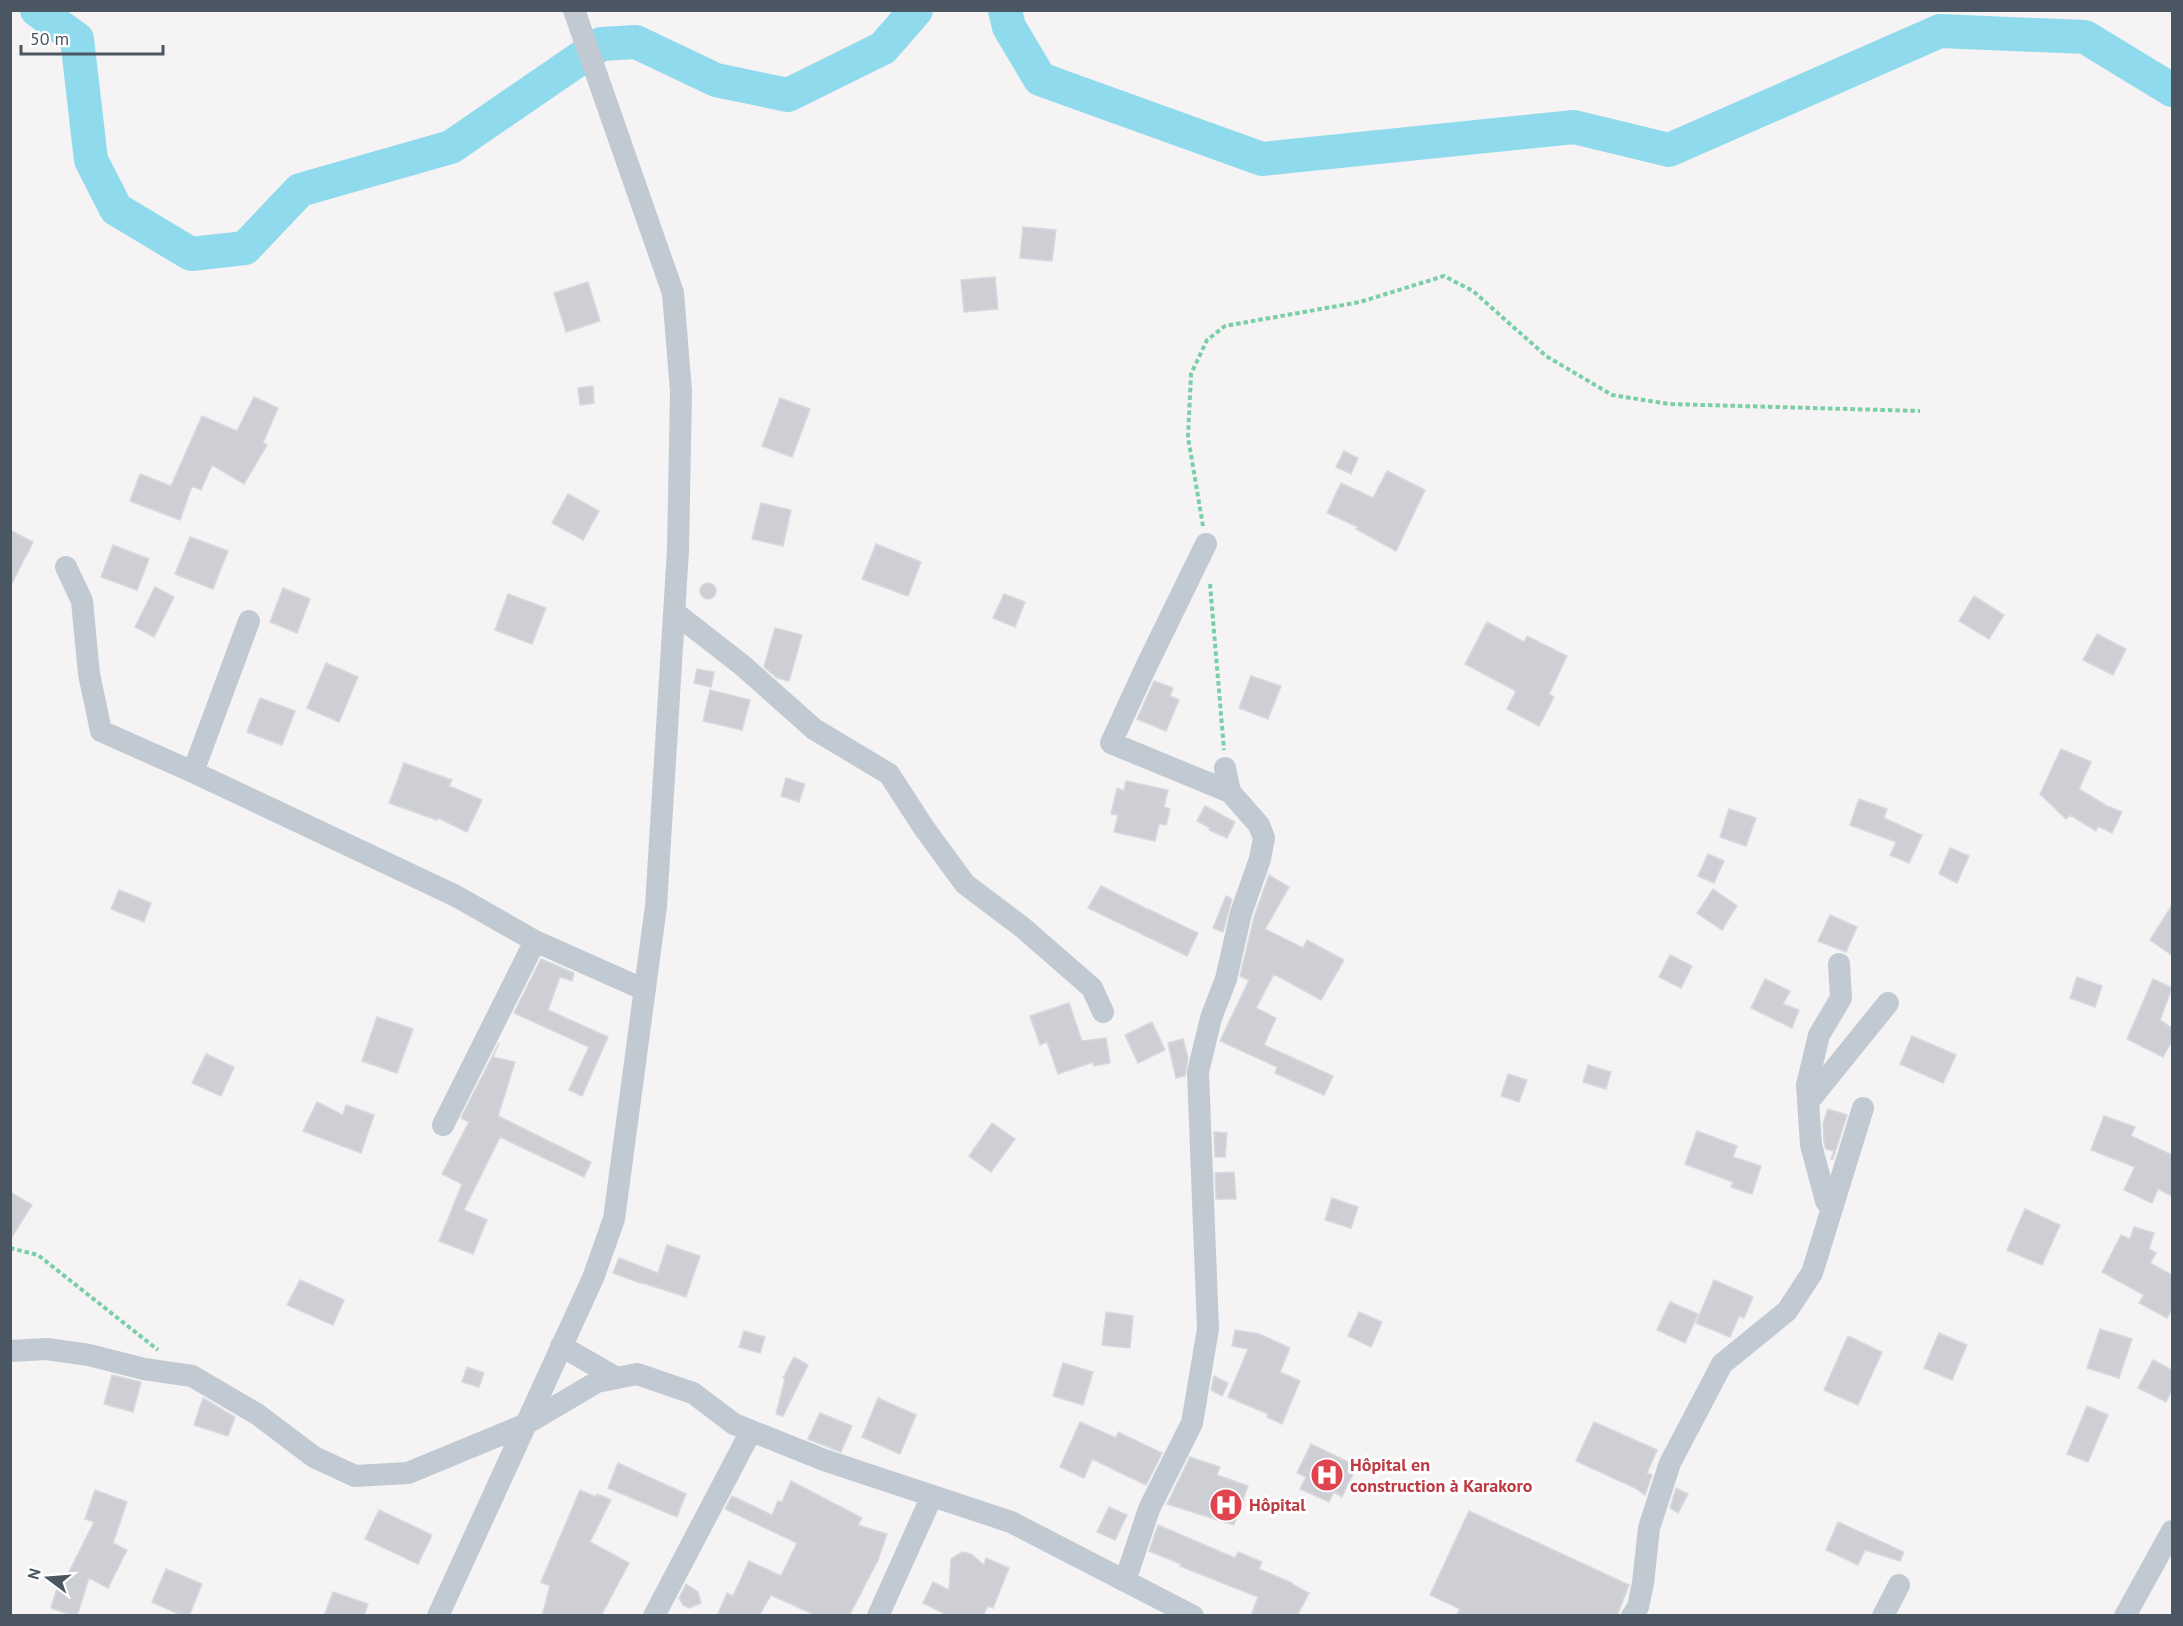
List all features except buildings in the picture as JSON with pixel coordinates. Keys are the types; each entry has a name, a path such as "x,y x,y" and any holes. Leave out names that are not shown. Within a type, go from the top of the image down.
{"street":[{"path":"438,1616 593,1278 614,1220 656,906 678,550 681,391 673,293 574,10"},
{"path":"1125,1581 1149,1509 1192,1423 1208,1329 1198,1072 1211,1018 1226,979 1241,913 1260,859 1264,838 1258,825 1230,792 1111,743 1206,544"},
{"path":"66,567 82,601 89,674 101,731 194,772 456,896 535,941 645,990"},
{"path":"674,612 742,664 814,729 888,774 965,884 1022,927 1092,988 1103,1012"},
{"path":"194,772 249,621"},
{"path":"1225,768 1230,792"},
{"path":"443,1125 535,941"},
{"path":"1832,1208 1826,1202 1811,1145 1807,1085 1819,1035 1841,998 1839,964"},
{"path":"1808,1102 1888,1003"},
{"path":"1632,1616 1638,1607 1643,1583 1649,1528 1670,1462 1722,1364 1787,1311 1812,1273 1863,1108"},
{"path":"561,1346 617,1378"},
{"path":"10,1351 47,1349 89,1355 144,1369 192,1376 257,1414 314,1457 355,1476 408,1473 524,1425 597,1382 637,1374 693,1393 734,1424 824,1460 1011,1522 1193,1616"},
{"path":"654,1616 751,1431"},
{"path":"878,1616 932,1496"},
{"path":"2125,1616 2172,1531"},
{"path":"1882,1616 1899,1585"}],"path":[{"path":"1206,544 1188,437 1191,374 1207,340 1225,326 1360,302 1433,278 1444,276 1473,291 1546,356 1612,395 1669,404 1920,411"},
{"path":"1209,580 1225,768"},
{"path":"10,1248 38,1256 165,1355"}],"waterway":[{"path":"37,10 77,39 91,160 116,209 191,254 245,248 300,190 451,147 601,44 636,42 716,80 788,95 883,48 916,10"},
{"path":"1005,10 1009,27 1040,79 1262,159 1574,127 1669,150 1940,31 2085,37 2172,90"}],"place":[{"name":"Hôpital en construction à Karakoro","path":"1327,1475"},
{"name":"Hôpital","path":"1226,1505"}]}
